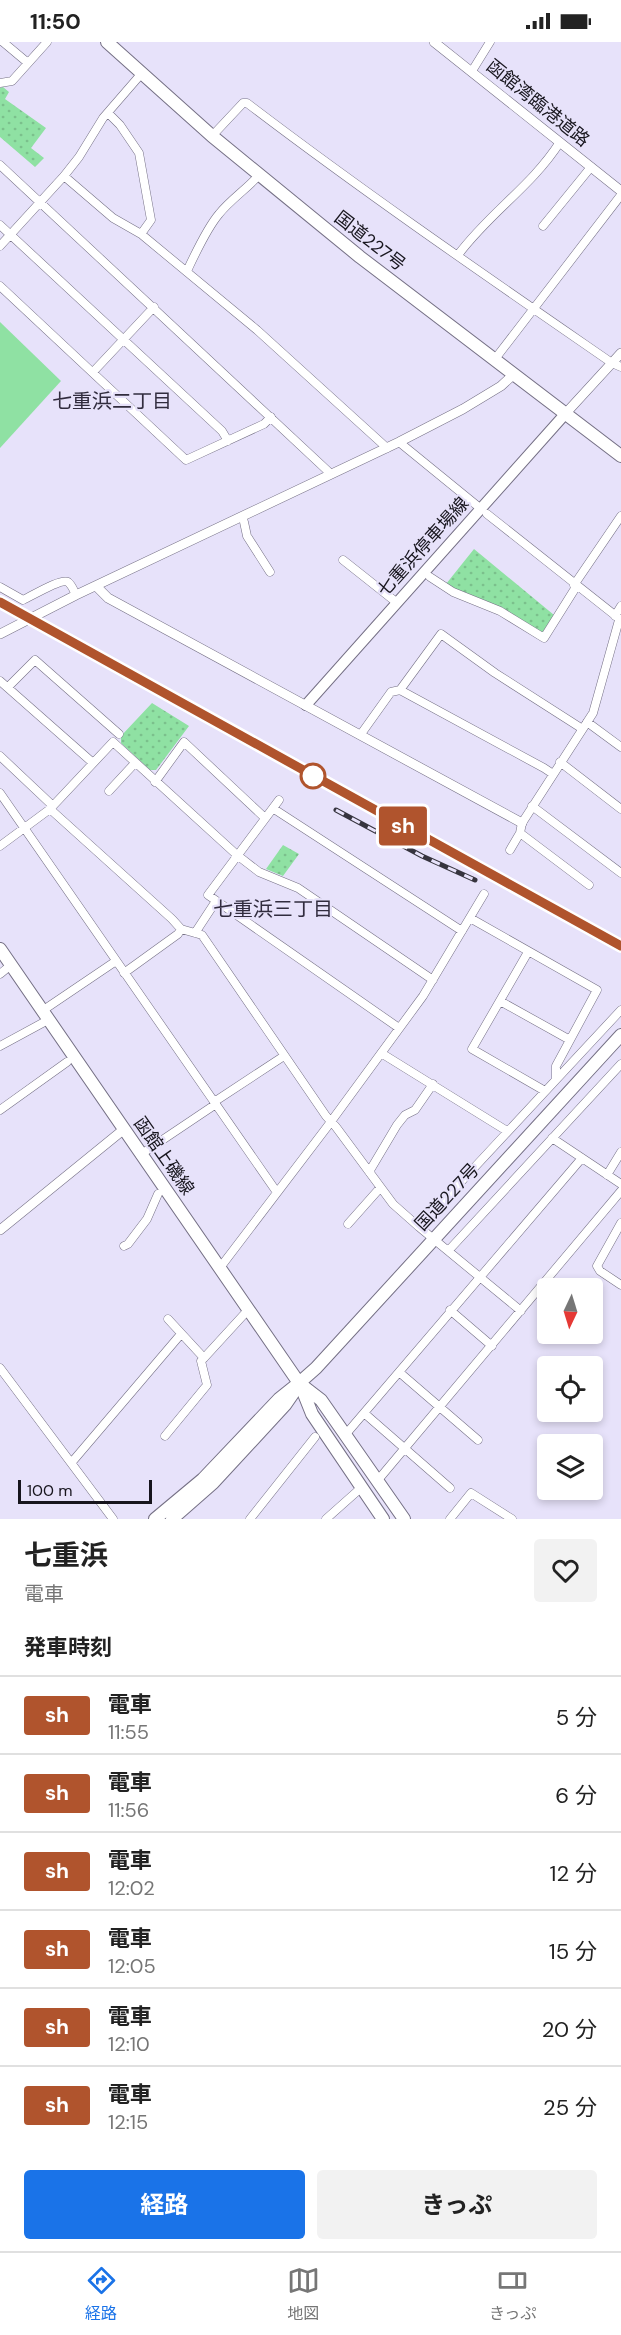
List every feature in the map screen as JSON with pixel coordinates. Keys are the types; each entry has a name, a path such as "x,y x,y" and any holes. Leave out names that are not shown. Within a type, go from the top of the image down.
{"main road":[{"name":"国道227号","path":"106,42 212,136 360,257 621,456"},
{"name":"七重浜停車場線","path":"306,705 396,602 483,511 566,413"},
{"name":"函館上磯線","path":"0,949 299,1383"},
{"name":"国道227号","path":"299,1383 316,1368 621,1035"},
{"path":"299,1383 321,1400 404,1519"},
{"path":"299,1383 312,1414 383,1519"},
{"path":"156,1519 202,1479 279,1399 299,1383"},
{"path":"172,1519 213,1484 285,1405 299,1383"}],"street":[{"path":"3,42 28,63"},
{"path":"0,83 12,81 47,42"},
{"name":"函館湾臨港道路","path":"434,42 621,190"},
{"path":"472,71 490,42"},
{"path":"0,246 64,176 108,113 142,73"},
{"path":"212,136 243,103 247,103 319,158 616,365"},
{"path":"108,113 120,125 139,153 151,220 141,234"},
{"path":"458,255 470,238 546,165 560,142"},
{"path":"0,165 331,474"},
{"path":"543,226 591,167"},
{"path":"187,271 207,231 220,212 248,188 260,174"},
{"path":"64,176 113,218 141,234 187,271 257,330 387,448"},
{"path":"495,359 621,195"},
{"path":"0,225 222,431 228,441"},
{"path":"0,286 186,460 264,424 271,417"},
{"path":"93,372 154,307"},
{"path":"566,413 616,365 621,353"},
{"path":"0,634 76,595 399,442 501,386 514,374"},
{"path":"399,442 618,619"},
{"path":"430,577 453,592 500,611 544,638 621,516"},
{"path":"244,522 247,536 270,572"},
{"path":"344,560 396,602"},
{"path":"0,587 23,600 59,582 66,581 76,595"},
{"path":"96,586 108,598 361,734 521,828 589,885"},
{"path":"510,850 532,806 595,706 621,606"},
{"path":"400,690 441,634 516,688 581,728"},
{"path":"8,687 35,660 119,734"},
{"path":"0,681 93,763"},
{"path":"361,734 391,692 400,690 553,774"},
{"path":"587,722 621,747"},
{"path":"0,846 52,807 113,742 237,855 260,872 298,888 433,980"},
{"path":"155,782 184,742 265,818"},
{"path":"0,756 181,929 202,934 284,1056 393,1204 521,1311"},
{"path":"560,762 621,809"},
{"path":"109,791 135,763"},
{"path":"0,793 276,1191"},
{"path":"279,800 208,895 399,1028"},
{"path":"532,806 621,873"},
{"path":"274,809 462,931"},
{"path":"219,1269 331,1121 433,980 484,894"},
{"path":"195,933 216,901"},
{"path":"470,918 597,990 556,1066 556,1079"},
{"path":"124,973 178,934 181,929"},
{"path":"528,952 471,1049 545,1091"},
{"path":"0,1046 116,962"},
{"path":"0,974 11,965"},
{"path":"500,1001 570,1040"},
{"path":"419,1227 621,1010"},
{"path":"381,1053 507,1131"},
{"path":"140,1155 284,1056"},
{"path":"0,1110 67,1062"},
{"path":"449,1250 621,1064"},
{"path":"613,1072 621,1077"},
{"path":"369,1172 401,1120 415,1110 434,1084"},
{"path":"0,1230 123,1130"},
{"path":"552,1138 621,1184"},
{"path":"607,1175 621,1152"},
{"path":"346,1434 582,1158"},
{"path":"348,1224 380,1188"},
{"path":"378,1480 621,1191"},
{"path":"124,1246 128,1244 147,1218 158,1194"},
{"path":"621,1223 597,1266 600,1271 621,1285"},
{"path":"165,1436 207,1385 201,1361 248,1310"},
{"path":"450,1310 492,1346"},
{"path":"168,1319 204,1358"},
{"path":"72,1462 181,1334"},
{"path":"0,1368 113,1519"},
{"path":"399,1372 478,1440"},
{"path":"364,1413 450,1488"},
{"path":"250,1519 315,1437"},
{"path":"326,1519 362,1487"},
{"path":"450,1519 471,1493 512,1519"}],"green space":[{"path":"3,87 9,92 5,99 46,128 31,148 44,158 35,167 0,137 0,88"},
{"path":"0,322 61,381 0,448"},
{"path":"474,549 554,615 542,633 484,600 453,589 446,584"},
{"path":"152,703 189,726 156,770 150,770 121,743 121,736"},
{"path":"283,845 299,854 283,876 266,869"}],"railway":[{"path":"0,602 621,946"},
{"path":"336,810 422,856 475,880"}],"train":[{"name":"sh","path":"0,602 621,946"}],"district":[{"name":"七重浜二丁目","path":"112,401"},
{"name":"七重浜三丁目","path":"273,909"}]}
